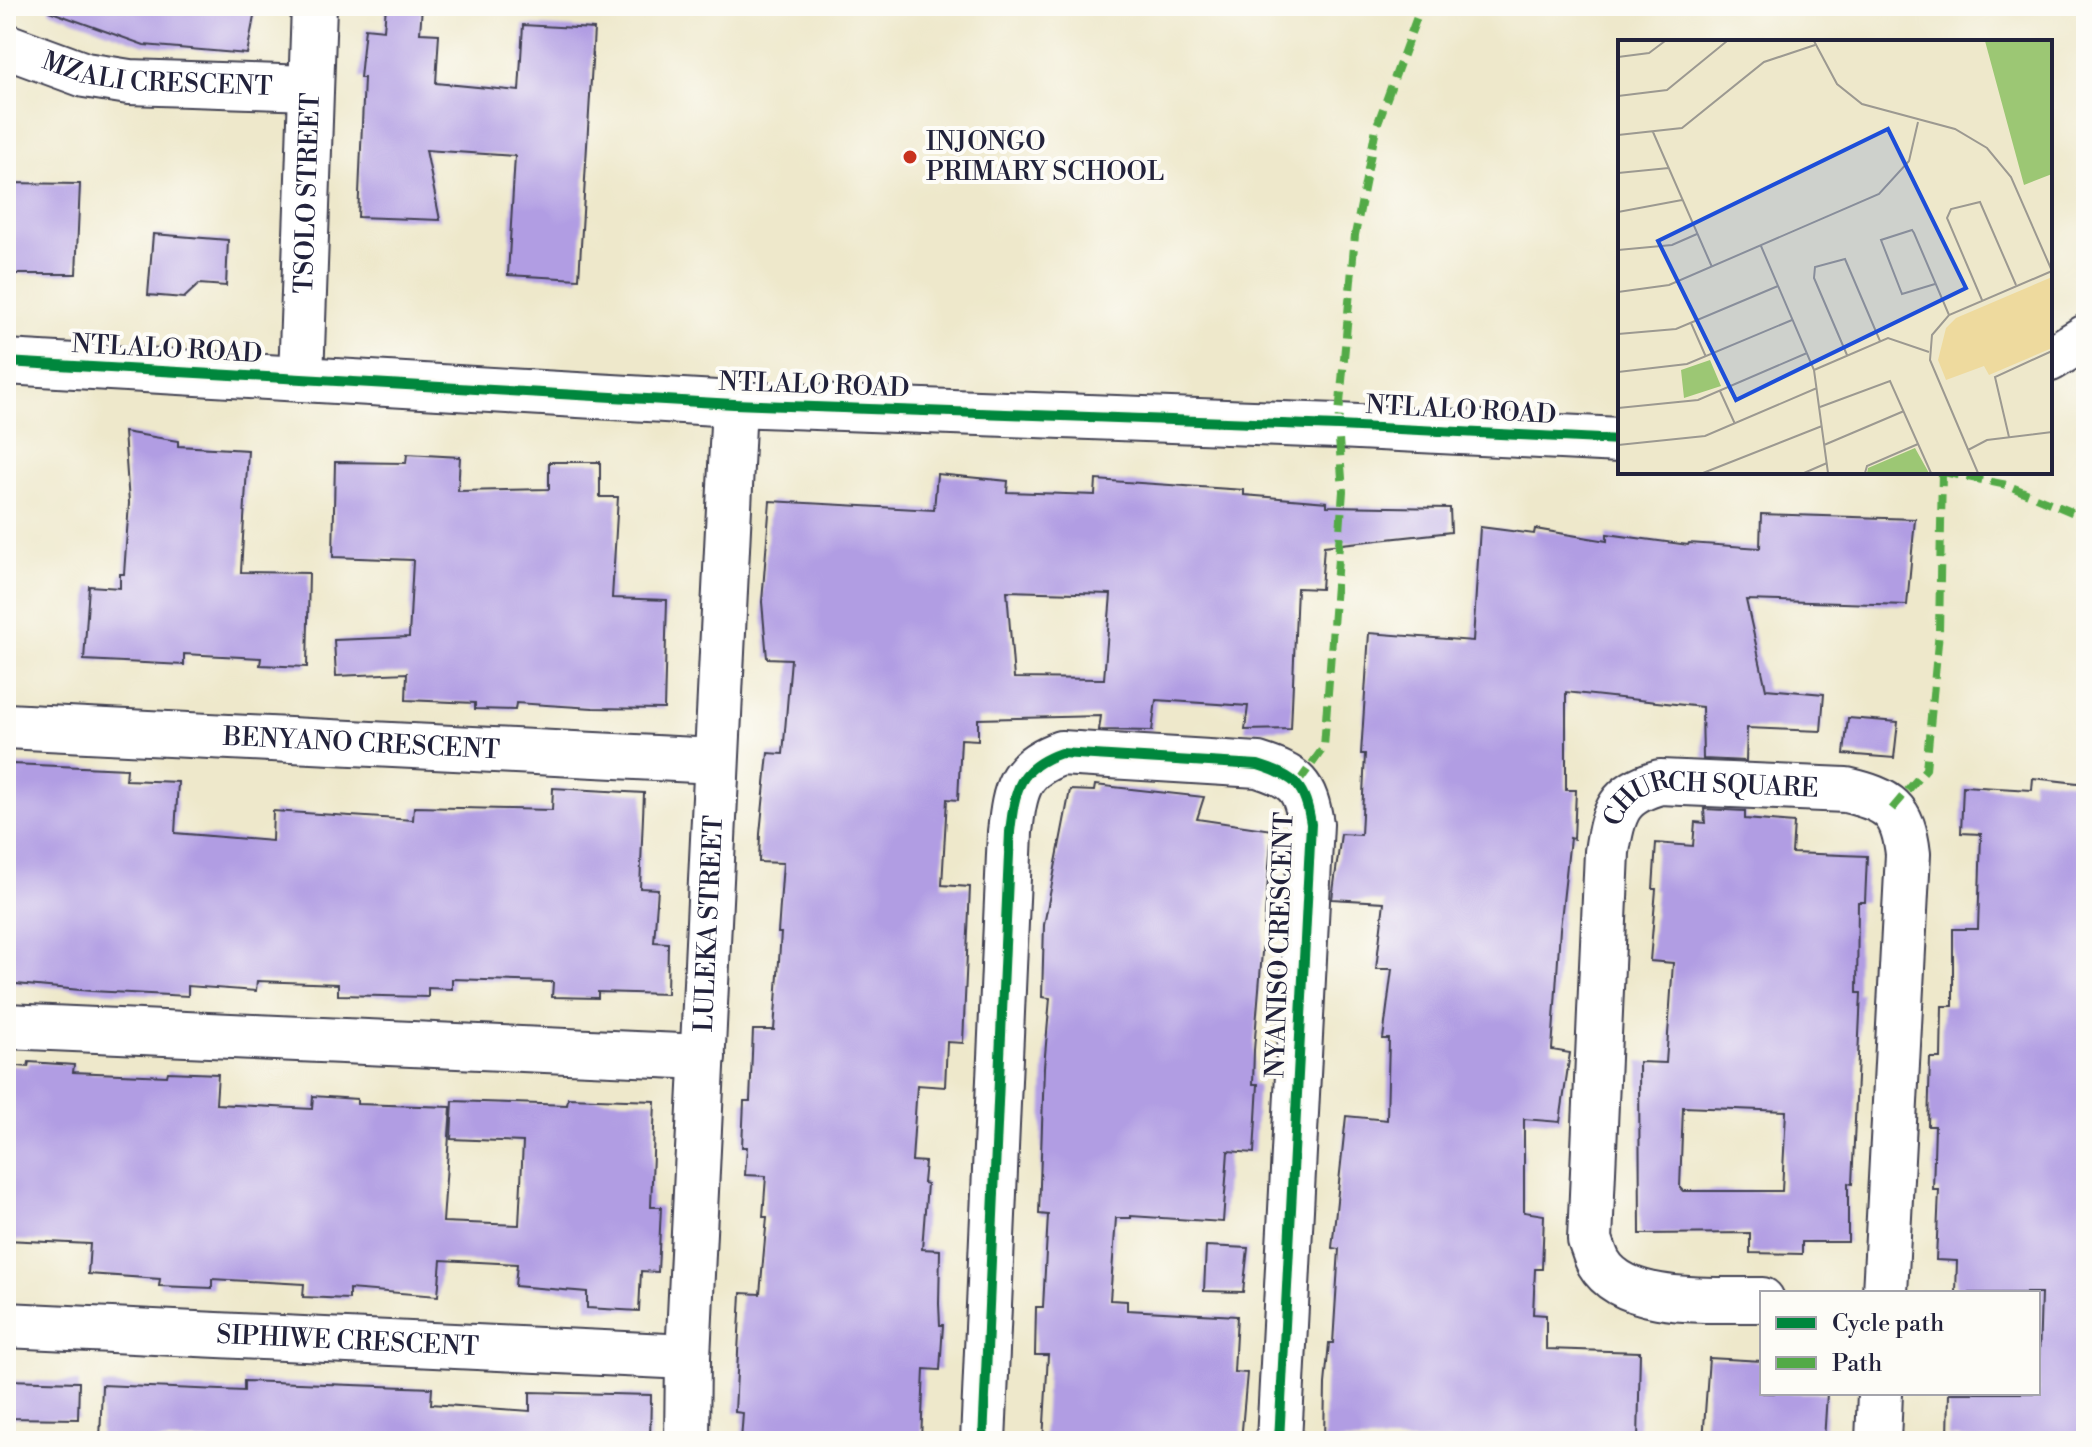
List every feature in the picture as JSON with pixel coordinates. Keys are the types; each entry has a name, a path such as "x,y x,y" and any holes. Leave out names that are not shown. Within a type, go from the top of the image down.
{"street":[{"name":"TSOLO STREET","path":"301,379 314,6"},
{"name":"MZALI CRESCENT","path":"6,46 85,75 129,82 310,88"},
{"path":"2052,358 2086,337"},
{"name":"NTLALO ROAD","path":"6,362 734,404 1618,440"},
{"name":"LULEKA STREET","path":"687,1441 688,1357 734,404"},
{"name":"BENYANO CRESCENT","path":"6,726 716,761"},
{"name":"NYANISO CRESCENT","path":"983,1441 1010,832 1014,799 1024,774 1039,761 1061,753 1258,765 1278,771 1298,783 1307,800 1311,824 1279,1441"},
{"name":"CHURCH SQUARE","path":"1760,1300 1646,1294 1617,1282 1599,1264 1590,1240 1611,823 1622,801 1638,788 1660,782 1846,790 1872,796 1892,809 1905,829 1908,854 1885,1291"},
{"path":"6,1026 703,1057"},
{"name":"SIPHIWE CRESCENT","path":"6,1325 688,1357"},
{"path":"1878,1441 1880,1395"}],"building":[{"path":"49,6 256,6 247,54 144,45 49,11"},
{"path":"386,6 422,6 420,33 439,34 436,83 519,91 523,25 594,29 579,279 508,275 515,156 426,150 440,220 358,217 364,78 360,78 365,28 384,30"},
{"path":"6,183 80,184 76,274 9,274 6,268"},
{"path":"153,234 228,240 226,286 199,284 184,298 148,295"},
{"path":"124,432 178,441 178,446 248,450 241,572 309,573 307,667 260,665 261,658 184,654 184,665 84,660 89,586 120,588 120,574 124,574 129,503"},
{"path":"407,454 460,457 458,491 549,489 549,462 600,462 600,497 618,497 612,598 667,600 664,709 516,703 515,710 475,709 475,703 406,700 407,673 336,676 334,640 409,637 413,560 333,557 335,462 406,463"},
{"path":"937,474 1008,481 1007,492 1095,495 1096,480 1244,490 1244,495 1327,502 1327,506 1450,508 1451,532 1324,546 1321,589 1297,588 1291,729 1245,730 1248,706 1156,700 1152,731 1099,730 1101,716 978,719 978,740 961,739 958,800 947,799 942,885 970,887 963,1043 947,1042 945,1087 917,1085 912,1161 925,1162 923,1183 927,1184 922,1249 940,1250 939,1304 940,1325 943,1325 940,1370 924,1369 921,1441 741,1441 743,1413 735,1412 741,1293 760,1294 767,1217 763,1217 766,1176 745,1175 747,1147 742,1147 744,1101 750,1101 753,1030 774,1030 781,933 778,933 783,863 759,862 760,834 768,753 783,754 791,659 767,658 762,602 770,501 934,510","holes":["1007,591 1111,594 1104,679 1014,678"]},
{"path":"1761,514 1915,519 1907,605 1746,600 1766,689 1824,694 1821,731 1747,728 1746,761 1703,759 1702,707 1566,692 1566,790 1576,790 1574,839 1570,838 1560,929 1552,1050 1570,1053 1560,1122 1524,1119 1524,1212 1544,1215 1542,1269 1535,1269 1533,1314 1546,1315 1546,1349 1640,1352 1638,1441 1324,1441 1325,1384 1329,1343 1333,1343 1339,1249 1332,1248 1346,1116 1387,1120 1389,1039 1383,1039 1392,969 1376,969 1384,902 1332,899 1341,834 1361,835 1365,754 1361,754 1369,633 1473,641 1480,527 1534,534 1535,529 1607,541 1607,534 1688,545 1760,548"},
{"path":"1848,718 1898,722 1894,758 1844,754"},
{"path":"12,764 127,769 126,780 178,782 175,833 272,841 273,811 413,820 414,807 552,810 553,788 644,793 640,888 658,889 654,942 668,943 667,994 598,992 598,998 552,997 553,982 452,979 452,989 428,988 428,997 338,995 338,984 257,981 256,991 188,986 188,996 6,983 6,782 11,782"},
{"path":"2033,778 2086,784 2086,1441 1999,1441 1948,1437 1949,1395 2040,1395 2040,1291 1956,1291 1957,1261 1936,1260 1939,1190 1933,1190 1935,1126 1928,1126 1930,1058 1941,1058 1942,1006 1953,1006 1953,929 1978,929 1981,834 1961,833 1963,786 2032,790"},
{"path":"1095,785 1204,797 1197,819 1272,830 1254,1050 1253,1084 1258,1084 1254,1153 1228,1151 1223,1222 1131,1216 1116,1218 1110,1300 1127,1301 1127,1310 1237,1316 1234,1372 1247,1373 1241,1441 1043,1441 1048,1355 1035,1355 1036,1307 1043,1307 1048,1215 1039,1214 1044,1067 1050,998 1042,997 1044,925 1070,790 1094,791"},
{"path":"1704,809 1745,811 1745,819 1794,823 1792,853 1867,856 1865,902 1858,902 1857,993 1861,993 1852,1184 1848,1183 1848,1242 1802,1242 1802,1254 1750,1253 1750,1233 1640,1234 1639,1062 1666,1063 1673,963 1650,961 1656,843 1693,846 1695,822 1705,823","holes":["1683,1107 1786,1111 1782,1191 1683,1191 1680,1188"]},
{"path":"29,1062 74,1065 73,1072 167,1076 168,1072 218,1074 216,1104 312,1109 313,1096 357,1099 357,1104 451,1107 443,1222 519,1225 523,1142 451,1139 453,1101 567,1105 568,1098 655,1101 651,1207 661,1207 658,1272 641,1271 639,1311 587,1308 587,1292 515,1286 517,1264 441,1260 438,1296 349,1289 349,1299 303,1297 304,1284 212,1279 212,1288 159,1286 160,1279 88,1274 90,1244 6,1240 6,1065 28,1067"},
{"path":"1206,1246 1248,1248 1243,1292 1204,1291"},
{"path":"1709,1358 1760,1361 1760,1395 1827,1395 1824,1441 1703,1441"},
{"path":"6,1380 79,1382 78,1419 6,1418"},
{"path":"244,1381 432,1388 431,1404 530,1411 530,1392 651,1395 650,1441 100,1441 102,1385 244,1391"}],"marked path":[{"path":"1298,783 1324,747 1343,491 1338,426 1355,235 1376,128 1421,6"},
{"path":"1892,809 1926,769 1939,632 1942,474"},
{"path":"1953,474 2007,485 2086,518"}],"cycle path":[{"path":"6,362 734,404 1338,426 1618,440"},
{"path":"983,1441 1010,832 1021,782 1036,766 1061,753 1258,765 1290,779 1306,800 1311,824 1279,1441"}],"place":[{"name":"INJONGO PRIMARY SCHOOL","path":"910,157"}]}
